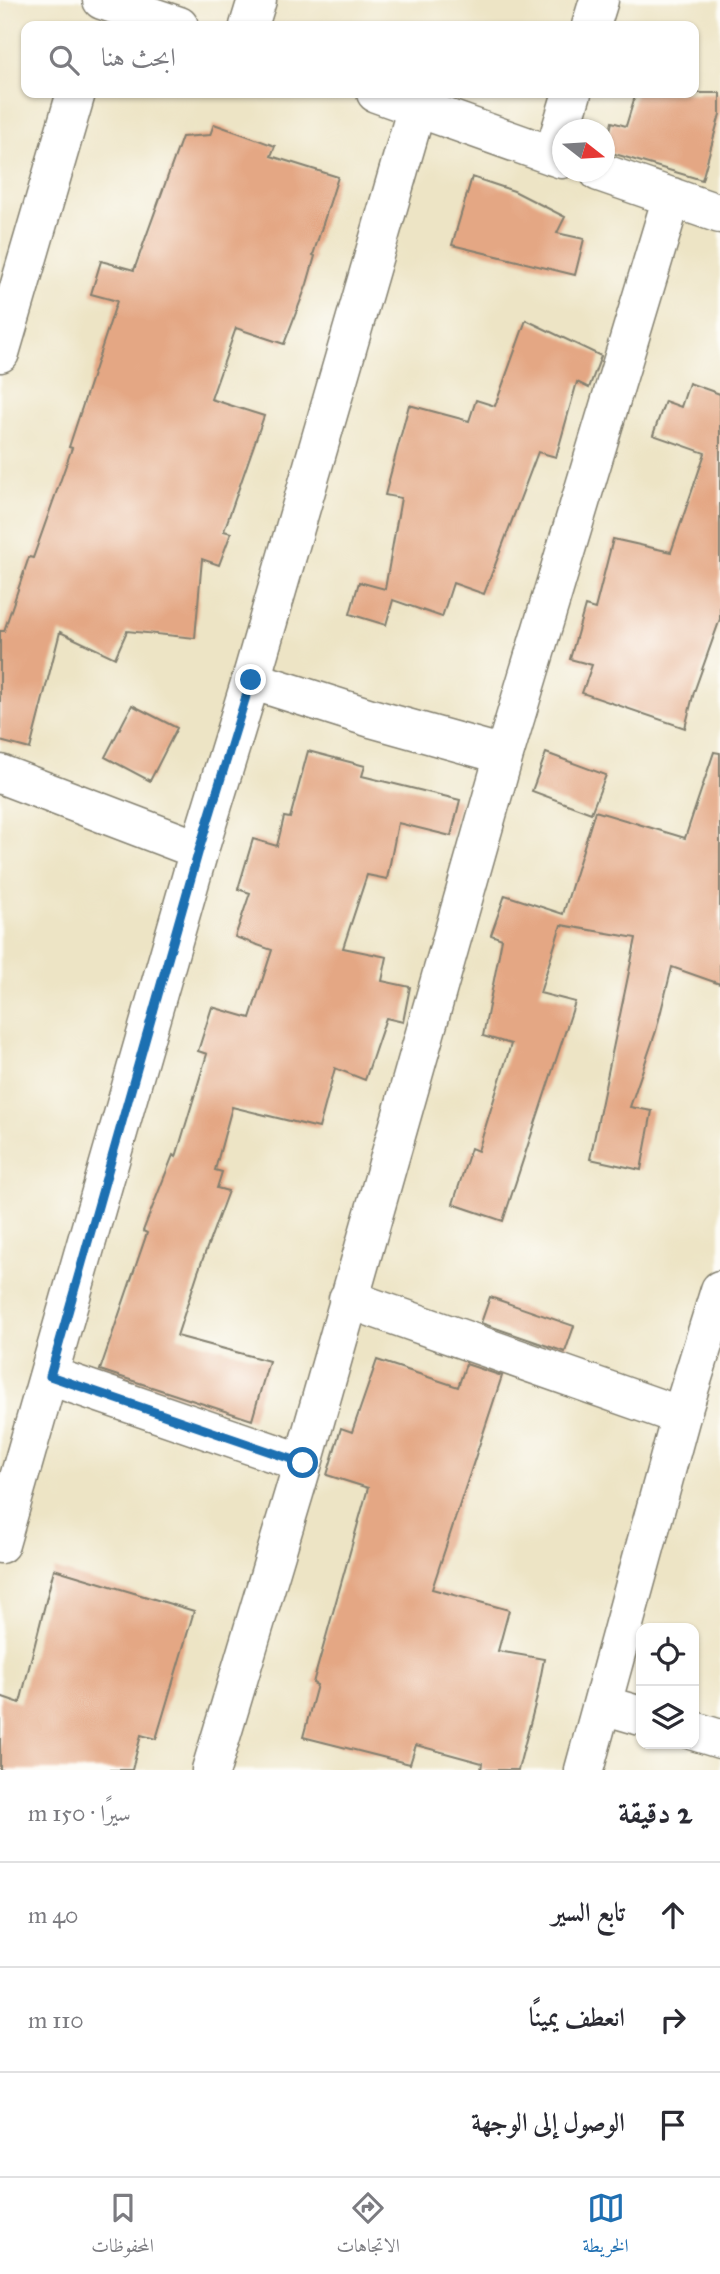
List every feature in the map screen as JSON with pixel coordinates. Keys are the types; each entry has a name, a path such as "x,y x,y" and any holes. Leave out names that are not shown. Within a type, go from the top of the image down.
{"street":[{"path":"97,21 102,0 164,21"},
{"path":"251,21 257,0"},
{"path":"593,21 599,0"},
{"path":"0,353 75,98"},
{"path":"391,98 552,155"},
{"path":"566,119 571,98"},
{"path":"0,1544 199,850 417,107"},
{"path":"615,177 720,214"},
{"path":"211,1770 303,1463 504,755 672,197"},
{"path":"251,680 371,718 504,755"},
{"path":"0,774 199,850"},
{"path":"584,1770 681,1416 720,1290"},
{"path":"348,1299 681,1416"},
{"path":"50,1376 303,1463"},
{"path":"603,1705 636,1715"},
{"path":"699,1733 720,1739"}],"building":[{"path":"699,93 720,93 720,114 702,180 615,154 615,123 626,126 634,98 699,98"},
{"path":"214,124 275,146 271,156 338,177 313,255 315,256 307,284 284,344 236,328 211,399 264,416 224,531 231,533 219,565 202,559 195,638 127,631 115,658 60,632 30,749 0,741 0,631 4,631 29,557 33,558 72,448 69,447 117,301 91,294 101,261 134,270 182,137 210,135"},
{"path":"472,177 514,191 565,217 557,233 584,239 575,275 452,245"},
{"path":"526,320 601,356 589,388 577,382 556,457 538,452 484,594 453,583 442,617 393,600 386,625 350,614 359,582 385,589 401,498 385,495 409,405 469,421 476,400 495,406"},
{"path":"689,383 720,394 720,619 694,692 685,728 582,693 592,665 570,659 585,606 595,609 613,539 671,552 705,453 653,435 665,401 681,407"},
{"path":"132,705 177,728 150,781 105,757"},
{"path":"308,751 365,766 362,776 460,800 451,836 398,823 387,879 367,875 343,948 387,957 382,981 410,987 403,1022 386,1018 365,1080 335,1068 319,1128 232,1107 215,1170 222,1172 217,1188 228,1191 177,1336 269,1361 252,1420 100,1370 147,1233 143,1231 173,1155 176,1157 207,1054 198,1051 212,1007 250,1018 272,950 235,937 250,893 238,889 253,839 277,846 284,817 290,818"},
{"path":"714,752 720,753 720,984 672,967 656,1031 630,1107 652,1111 641,1170 590,1159 636,938 561,925 540,993 575,1002 503,1221 453,1204 471,1148 478,1151 511,1044 483,1036 502,939 491,935 505,895 563,914 595,811 685,838"},
{"path":"546,753 606,775 591,813 532,791"},
{"path":"490,1297 574,1326 565,1352 481,1323"},
{"path":"377,1360 458,1387 466,1364 502,1376 432,1589 509,1610 498,1651 544,1659 518,1770 481,1770 482,1763 416,1745 410,1764 303,1737 317,1685 313,1683 368,1488 327,1475 341,1428 352,1432"},
{"path":"54,1569 194,1611 156,1739 141,1735 132,1770 0,1770 0,1696 20,1703"}],"route":[{"path":"251,680 199,850 50,1376 303,1463"}]}
